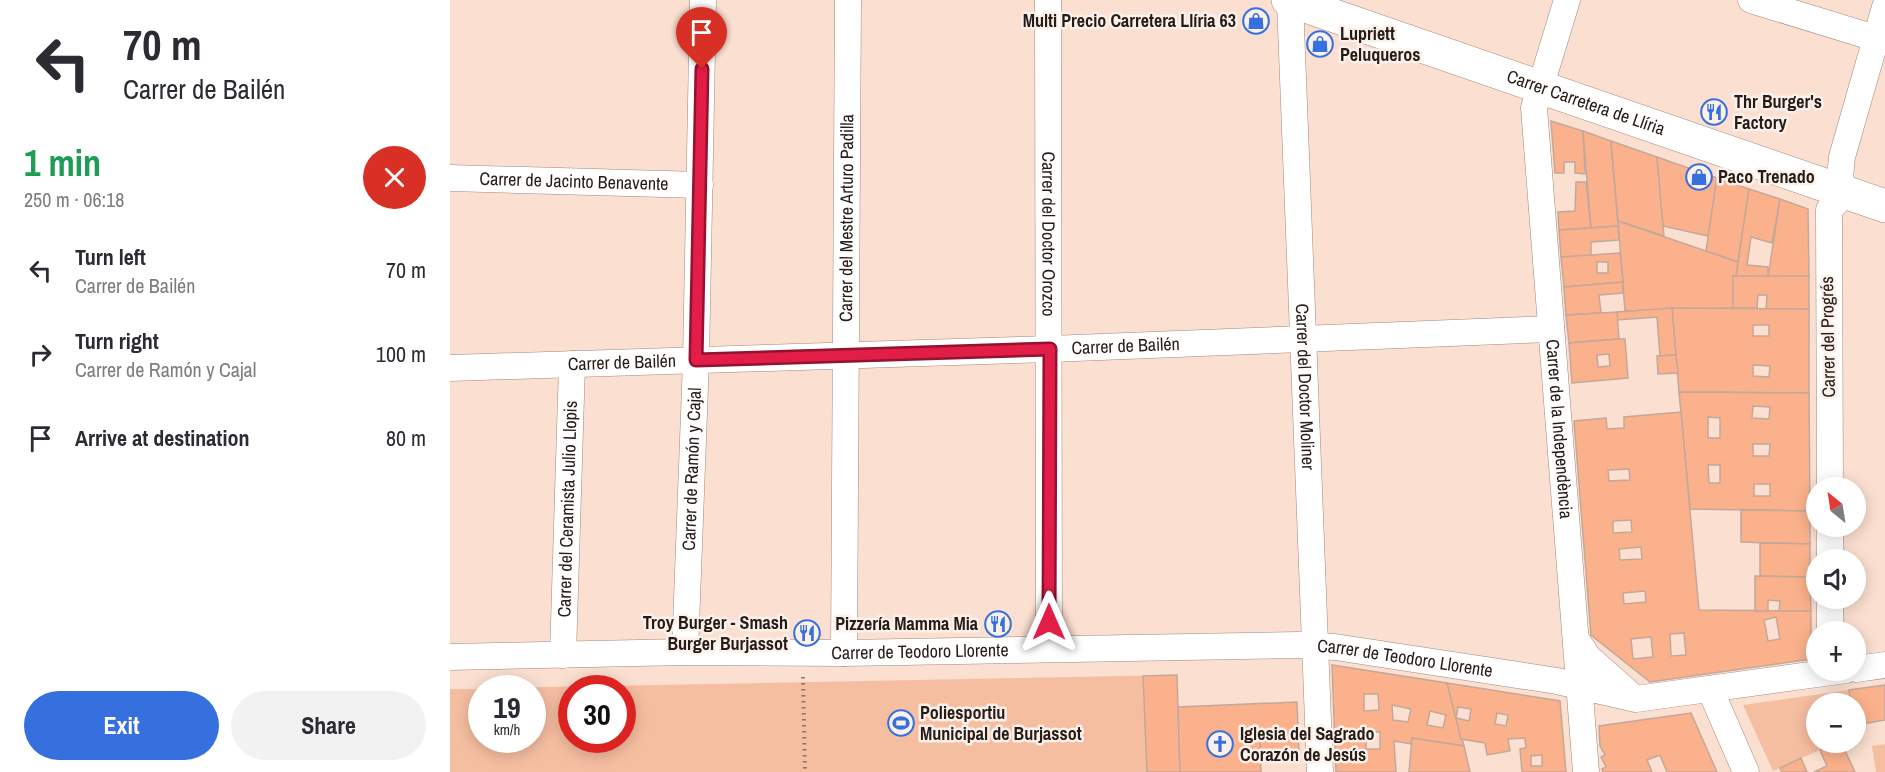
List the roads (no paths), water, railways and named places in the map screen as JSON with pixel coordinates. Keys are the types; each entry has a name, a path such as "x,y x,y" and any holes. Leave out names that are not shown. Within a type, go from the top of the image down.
{"street":[{"name":"Carrer de Ramón y Cajal","path":"685,652 696,360 703,0"},
{"name":"Carrer del Mestre Arturo Padilla","path":"844,653 848,0"},
{"name":"Carrer del Doctor Orozco","path":"1048,0 1049,649"},
{"name":"Carrer Carretera de Llíria","path":"1289,0 1885,207"},
{"name":"Carrer del Doctor Moliner","path":"1289,0 1320,772"},
{"name":"Carrer de la Independència","path":"1567,0 1534,108 1586,772"},
{"path":"1751,0 1880,40"},
{"path":"1845,193 1840,177 1842,157 1880,40 1885,7"},
{"name":"Carrer de Jacinto Benavente","path":"450,178 700,185"},
{"name":"Carrer del Progrés","path":"1830,477 1829,210 1845,193"},
{"name":"Carrer de Bailén","path":"450,368 1050,349 1551,329"},
{"name":"Carrer del Ceramista Julio Llopis","path":"563,655 572,364"},
{"path":"1576,639 1588,657 1636,699"},
{"name":"Carrer de Teodoro Llorente","path":"450,657 685,652 844,653 1315,646 1557,681 1636,699 1806,676"},
{"name":"Carrer de Teodoro Llorente","path":"1866,668 1885,665"},
{"path":"1710,689 1746,772"}],"place":[{"name":"Multi Precio Carretera Llíria 63","path":"1256,21"},
{"name":"Lupriett Peluqueros","path":"1320,44"},
{"name":"Thr Burger's Factory","path":"1714,112"},
{"name":"Paco Trenado","path":"1699,177"},
{"name":"Pizzería Mamma Mia","path":"998,624"},
{"name":"Troy Burger - Smash Burger Burjassot","path":"807,633"},
{"name":"Poliesportiu Municipal de Burjassot","path":"901,723"},
{"name":"Iglesia del Sagrado Corazón de Jesús","path":"1220,744"}]}
